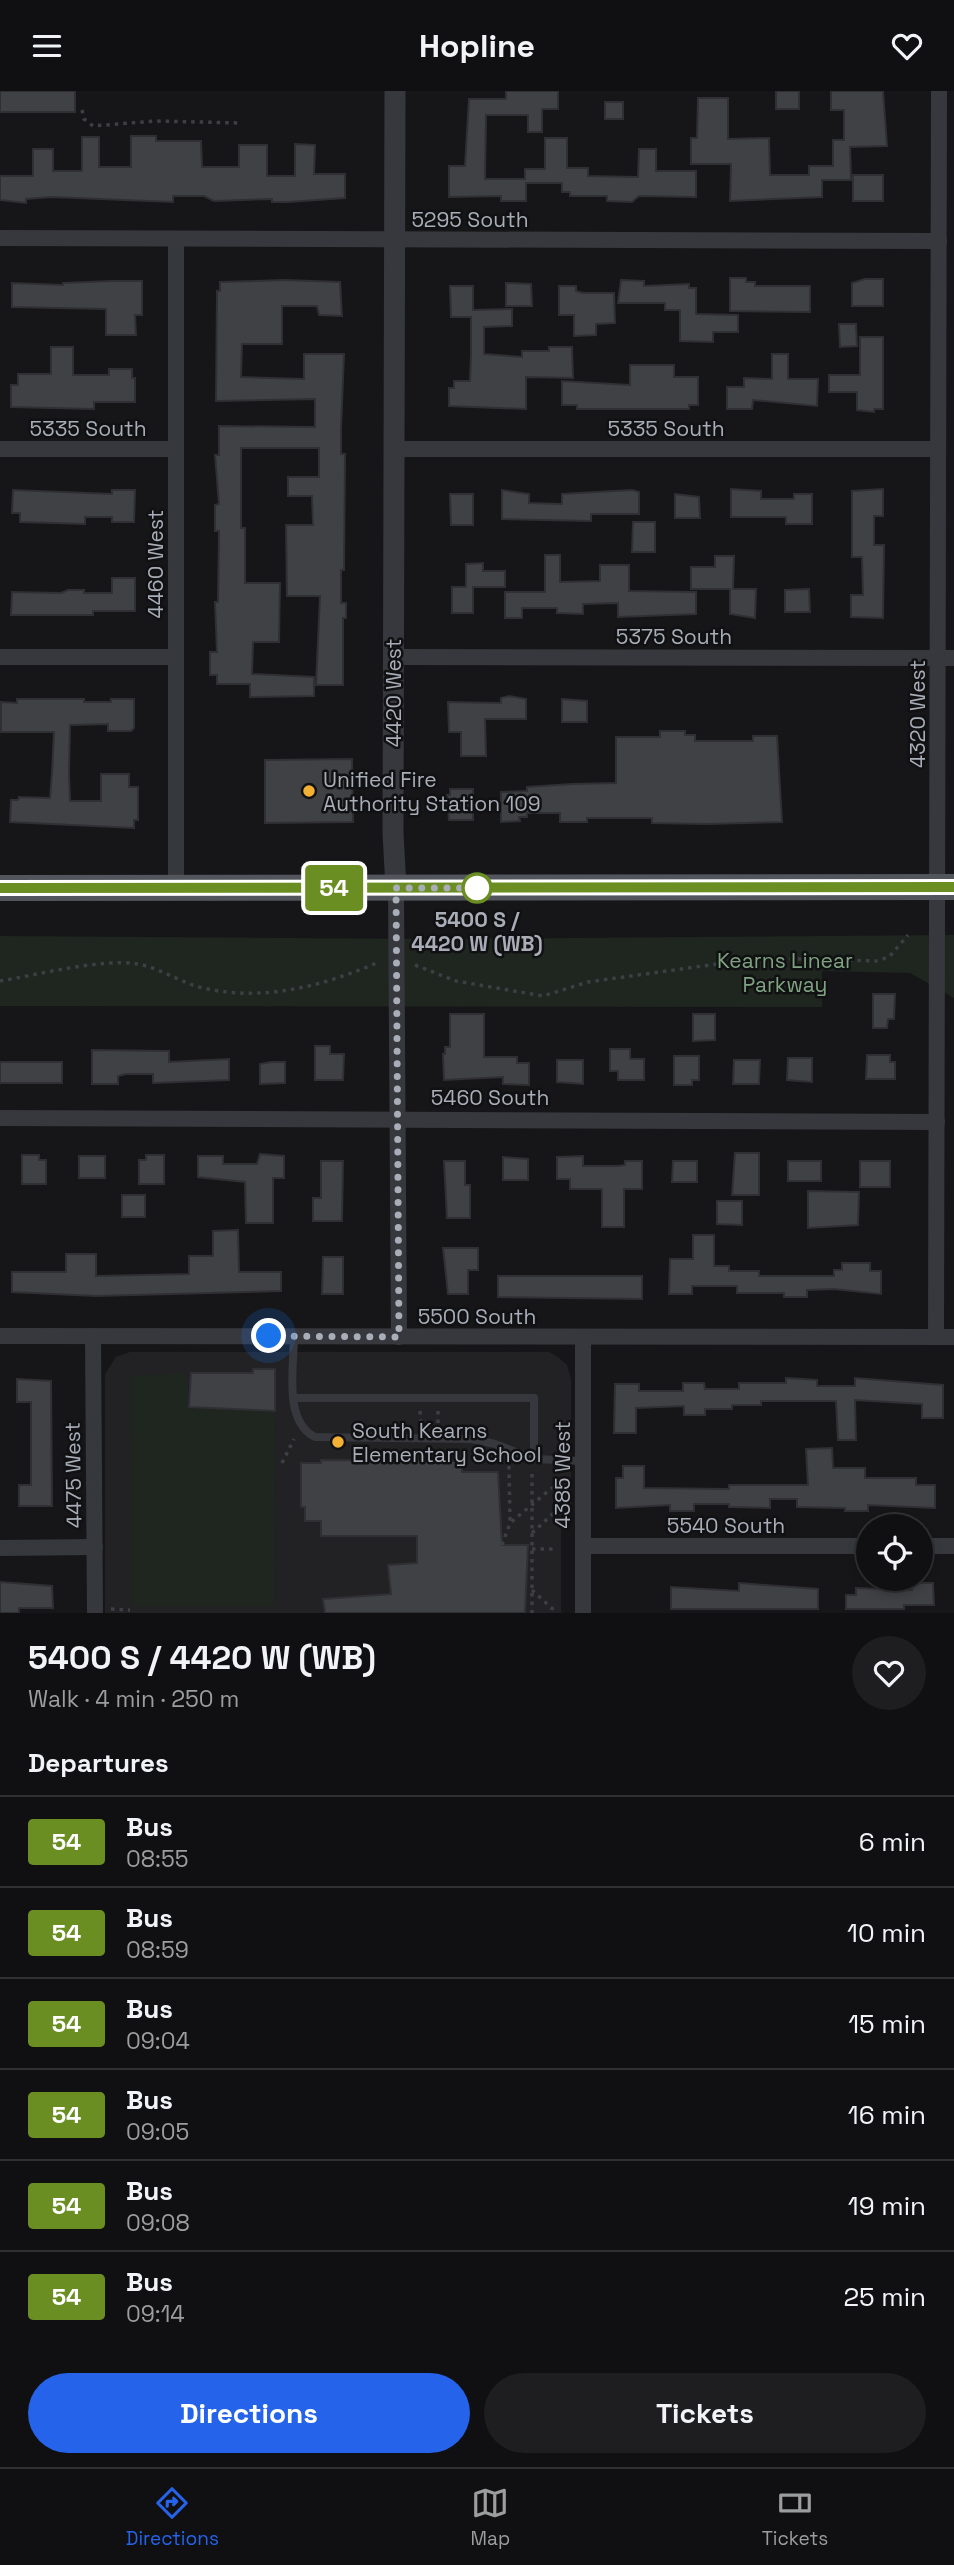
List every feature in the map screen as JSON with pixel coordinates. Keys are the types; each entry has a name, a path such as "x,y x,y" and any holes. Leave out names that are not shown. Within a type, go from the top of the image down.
{"main road":[{"path":"0,888 945,887"}],"street":[{"name":"4420 West","path":"395,91 395,1118 399,1337"},
{"name":"4320 West","path":"936,1337 937,1122 945,887 946,658 937,449 939,91"},
{"name":"5295 South","path":"0,238 939,241"},
{"name":"4460 West","path":"176,240 176,888"},
{"name":"5335 South","path":"0,449 176,449"},
{"name":"5335 South","path":"394,449 937,449"},
{"path":"0,656 176,657"},
{"name":"5375 South","path":"394,657 946,658"},
{"name":"5460 South","path":"0,1118 937,1122"},
{"name":"5500 South","path":"0,1336 954,1337"},
{"name":"4475 West","path":"93,1336 95,1547 103,1611"},
{"name":"4385 West","path":"583,1337 583,1613"},
{"name":"5540 South","path":"583,1546 856,1546"},
{"path":"933,1546 954,1546"},
{"path":"0,1548 95,1547"}],"lane":[{"path":"294,1336 294,1398 297,1419 302,1427 323,1439 472,1439 495,1444 534,1459 583,1461"},
{"path":"294,1398 534,1398 534,1459"}],"path":[{"path":"82,110 84,119 93,126 155,121 241,123"},
{"path":"415,965 456,981 543,996 588,982 760,958 878,961 890,956 908,935"},
{"path":"0,981 94,966 138,964 201,988 246,995 274,994 341,978 379,961"},
{"path":"282,1463 294,1439"},
{"path":"502,1545 510,1523 509,1466"},
{"path":"532,1474 532,1613"},
{"path":"510,1523 564,1478"},
{"path":"532,1533 556,1511"},
{"path":"532,1549 556,1549"},
{"path":"532,1590 556,1612"},
{"path":"103,1611 130,1610"}],"shaded area":[{"name":"South Kearns Elementary School","path":"130,1352 549,1352 558,1357 567,1365 571,1379 571,1505 561,1511 561,1613 105,1613 105,1374 116,1357"}],"green space":[{"name":"Kearns Linear Parkway","path":"954,935 954,998 910,973 822,971 822,1007 0,1006 0,936 431,939"},
{"path":"185,1373 185,1380 188,1380 188,1409 275,1408 274,1606 131,1606 130,1376"}],"building":[{"path":"0,91 75,91 75,112 0,112"},
{"path":"506,91 558,91 558,109 542,109 542,132 528,132 528,115 486,115 485,179 525,179 525,169 545,169 545,138 567,138 567,168 588,168 588,176 638,177 639,149 656,149 656,171 696,171 696,197 639,196 632,202 607,201 607,196 570,196 570,192 562,192 562,183 526,183 526,201 501,201 501,196 449,197 449,166 465,166 469,99 506,99"},
{"path":"776,91 799,91 799,109 776,109"},
{"path":"831,91 883,91 887,146 850,147 851,180 822,180 822,197 730,201 731,164 691,164 691,138 697,138 698,98 728,98 728,139 769,138 770,175 809,175 809,166 833,166 833,140 844,140 844,110 831,110"},
{"path":"605,102 623,102 623,119 605,119"},
{"path":"131,136 156,136 156,141 201,141 202,167 239,167 239,145 267,145 267,176 295,176 295,144 315,145 314,174 345,174 345,198 288,202 272,202 272,199 214,201 204,196 173,196 173,202 52,197 26,199 26,203 0,200 0,176 33,176 33,149 53,149 53,171 82,171 82,137 99,137 99,167 131,167"},
{"path":"853,175 883,175 883,201 853,201"},
{"path":"730,278 746,278 746,282 755,282 755,286 810,286 810,312 730,311"},
{"path":"865,279 883,279 883,306 852,306 852,283"},
{"path":"621,280 644,281 644,286 689,284 689,288 696,288 696,314 738,315 738,332 713,332 713,342 680,341 680,310 665,310 665,303 618,303"},
{"path":"142,281 142,315 135,315 136,335 106,335 106,309 12,307 12,283 63,285"},
{"path":"220,282 340,282 342,316 319,315 317,306 282,306 282,344 242,344 241,377 304,379 304,354 344,354 341,454 345,454 344,570 341,570 341,603 346,603 346,618 343,618 343,685 316,685 320,596 287,596 286,525 313,525 312,496 288,496 288,477 319,477 319,448 241,448 241,528 245,528 245,583 280,583 279,642 253,642 252,674 314,677 314,696 250,697 250,684 217,684 217,675 210,675 210,652 217,652 215,602 218,602 219,531 215,531 215,505 219,504 215,455 219,455 219,426 315,427 315,399 216,401 217,291 220,291"},
{"path":"506,283 531,284 532,306 506,306"},
{"path":"450,286 473,286 473,310 512,309 512,326 484,327 484,354 522,357 522,351 549,351 549,347 572,347 573,378 526,377 526,409 449,406 449,388 454,388 454,381 470,381 471,354 471,317 451,317"},
{"path":"559,286 576,286 576,291 583,293 614,293 615,323 596,324 596,335 574,336 574,315 559,315"},
{"path":"839,324 856,324 857,346 840,347"},
{"path":"860,337 883,337 883,409 874,409 874,412 857,410 857,392 829,392 829,375 860,375"},
{"path":"51,347 73,347 73,375 109,375 109,369 132,369 132,378 135,378 135,402 94,402 94,409 11,407 11,385 18,385 18,374 51,374"},
{"path":"772,354 788,354 788,379 818,379 817,406 753,400 752,409 727,409 727,387 744,387 744,378 772,379"},
{"path":"630,365 674,365 674,377 698,377 698,405 689,405 689,409 577,409 577,405 562,405 562,381 630,385"},
{"path":"731,489 761,491 761,499 794,499 794,494 812,494 812,524 786,524 786,517 731,517"},
{"path":"883,489 883,516 874,516 874,545 884,545 883,618 851,617 851,595 863,595 862,557 852,557 852,491"},
{"path":"13,490 112,494 112,490 135,490 134,522 112,522 112,517 85,517 85,524 20,522 20,513 12,513"},
{"path":"502,490 529,494 529,503 562,504 562,494 632,490 639,492 639,514 591,514 591,521 502,519"},
{"path":"450,494 473,494 473,525 451,525"},
{"path":"675,494 699,497 700,518 675,518"},
{"path":"633,522 655,522 655,552 632,552"},
{"path":"545,555 560,555 560,582 600,581 600,565 629,565 629,591 696,592 696,614 618,617 618,603 583,604 583,614 557,613 557,608 522,608 522,618 505,618 505,592 545,592"},
{"path":"715,556 734,556 733,589 756,589 755,618 730,614 730,589 691,589 691,567 715,567"},
{"path":"483,563 483,571 505,571 505,587 473,587 473,613 452,613 452,587 466,587 466,564"},
{"path":"112,578 135,578 135,611 93,611 93,615 11,615 12,592 61,593 84,590 84,593 112,593"},
{"path":"809,589 810,612 785,612 785,590"},
{"path":"509,696 526,699 526,719 485,719 486,756 461,756 461,732 449,732 448,702 501,703 501,698"},
{"path":"17,699 84,699 84,702 111,702 111,699 134,699 134,728 131,731 108,731 108,724 70,725 69,773 70,801 101,801 101,774 129,774 129,787 138,787 138,820 134,820 134,828 10,822 11,800 18,800 19,797 50,798 52,773 54,732 1,732 1,702 17,703"},
{"path":"562,699 587,701 587,722 562,722"},
{"path":"660,731 685,731 685,735 695,735 695,741 753,741 753,736 777,736 782,822 652,823 652,818 587,818 587,822 560,822 560,813 527,813 527,817 519,817 520,821 501,822 501,792 527,791 527,787 616,783 616,737 660,737"},
{"name":"Unified Fire Authority Station 109","path":"352,759 353,822 265,823 265,760"},
{"path":"450,789 473,789 473,820 449,820 447,795 450,795"},
{"path":"873,994 895,994 894,1019 888,1019 887,1028 873,1028"},
{"path":"450,1014 484,1014 484,1057 517,1057 517,1063 529,1063 529,1085 503,1084 503,1077 444,1080 443,1054 445,1047 450,1047"},
{"path":"693,1014 715,1014 715,1040 693,1041"},
{"path":"315,1046 330,1046 330,1054 344,1054 343,1080 315,1080"},
{"path":"610,1049 630,1049 630,1059 644,1059 644,1080 618,1080 618,1071 610,1071"},
{"path":"92,1050 169,1051 169,1062 229,1059 229,1080 153,1083 153,1074 126,1074 118,1076 118,1084 92,1084"},
{"path":"867,1055 890,1055 890,1062 895,1062 895,1079 866,1079"},
{"path":"674,1056 699,1056 699,1080 692,1080 692,1085 674,1085"},
{"path":"788,1058 812,1058 812,1082 787,1080"},
{"path":"557,1060 583,1060 583,1084 557,1082"},
{"path":"734,1060 760,1060 759,1084 733,1084"},
{"path":"0,1062 62,1062 62,1083 0,1083"},
{"path":"285,1062 285,1083 260,1084 260,1064"},
{"path":"735,1153 759,1153 759,1195 732,1195"},
{"path":"260,1154 284,1156 284,1178 273,1178 273,1223 246,1223 245,1182 198,1177 198,1156 223,1156 223,1164 257,1164"},
{"path":"22,1155 39,1155 39,1160 46,1160 46,1184 22,1184"},
{"path":"146,1155 164,1155 164,1184 139,1184 139,1160 146,1160"},
{"path":"79,1156 105,1156 105,1178 79,1178"},
{"path":"583,1156 583,1166 618,1166 625,1165 625,1161 642,1161 642,1189 624,1189 624,1227 602,1227 602,1189 570,1189 570,1179 557,1179 557,1157"},
{"path":"503,1157 528,1159 528,1180 503,1180"},
{"path":"321,1161 343,1161 342,1221 313,1221 313,1198 321,1198"},
{"path":"444,1161 465,1161 465,1185 470,1185 470,1218 447,1218"},
{"path":"673,1161 697,1161 697,1182 672,1182"},
{"path":"788,1161 821,1161 821,1181 788,1181"},
{"path":"860,1161 890,1161 890,1187 860,1187"},
{"path":"808,1191 859,1192 858,1225 808,1228"},
{"path":"122,1195 145,1195 145,1217 122,1217"},
{"path":"717,1201 742,1201 742,1225 717,1224"},
{"path":"238,1230 239,1272 281,1272 281,1291 96,1296 12,1292 12,1272 66,1272 66,1254 96,1254 96,1276 189,1274 189,1256 213,1256 213,1231"},
{"path":"693,1235 714,1235 714,1266 729,1266 729,1271 759,1271 759,1276 834,1276 834,1270 842,1270 842,1263 870,1263 870,1271 881,1271 881,1294 834,1289 807,1290 807,1297 784,1297 784,1293 737,1293 737,1286 692,1286 692,1294 669,1294 670,1259 693,1259"},
{"path":"443,1248 478,1248 478,1270 468,1270 468,1294 448,1294"},
{"path":"323,1257 343,1257 343,1294 322,1294"},
{"path":"498,1276 642,1276 642,1299 498,1297"},
{"path":"253,1369 275,1369 275,1411 189,1407 191,1373 253,1373"},
{"path":"786,1378 817,1380 817,1386 855,1386 855,1378 943,1385 943,1418 922,1418 922,1404 855,1400 856,1440 838,1440 836,1401 761,1401 761,1405 705,1409 705,1415 684,1415 684,1406 636,1408 636,1433 614,1433 615,1384 639,1384 639,1391 683,1391 683,1383 704,1383 705,1389 739,1389 739,1383 786,1383"},
{"path":"17,1379 51,1381 52,1506 19,1506 19,1485 31,1485 31,1402 17,1402"},
{"path":"832,1448 833,1468 865,1468 865,1478 916,1478 916,1485 935,1485 935,1508 868,1505 868,1511 845,1511 845,1508 797,1507 797,1499 770,1499 770,1508 694,1504 694,1511 670,1511 670,1505 616,1508 616,1478 623,1478 623,1466 644,1466 644,1488 729,1489 729,1485 808,1485 806,1449"},
{"path":"321,1460 462,1461 462,1472 498,1472 502,1545 528,1545 525,1613 325,1613 323,1599 391,1594 388,1565 417,1563 417,1536 321,1536 321,1521 305,1521 305,1507 301,1507 301,1463 321,1463"},
{"path":"0,1582 52,1586 53,1608 19,1608 19,1613 0,1613"},
{"path":"739,1583 818,1589 818,1609 671,1609 671,1587 739,1591"},
{"path":"933,1583 934,1605 904,1605 904,1609 846,1609 846,1595 856,1595 856,1591 933,1591"}],"bus line":[{"name":"54","path":"0,888 954,887"}],"place":[{"name":"Unified Fire Authority Station 109","path":"309,791"},
{"name":"5400 S / 4420 W (WB)","path":"477,888"},
{"name":"South Kearns Elementary School","path":"338,1442"}],"route":[{"path":"269,1336 399,1337 395,1118 396,888 477,888"}]}
